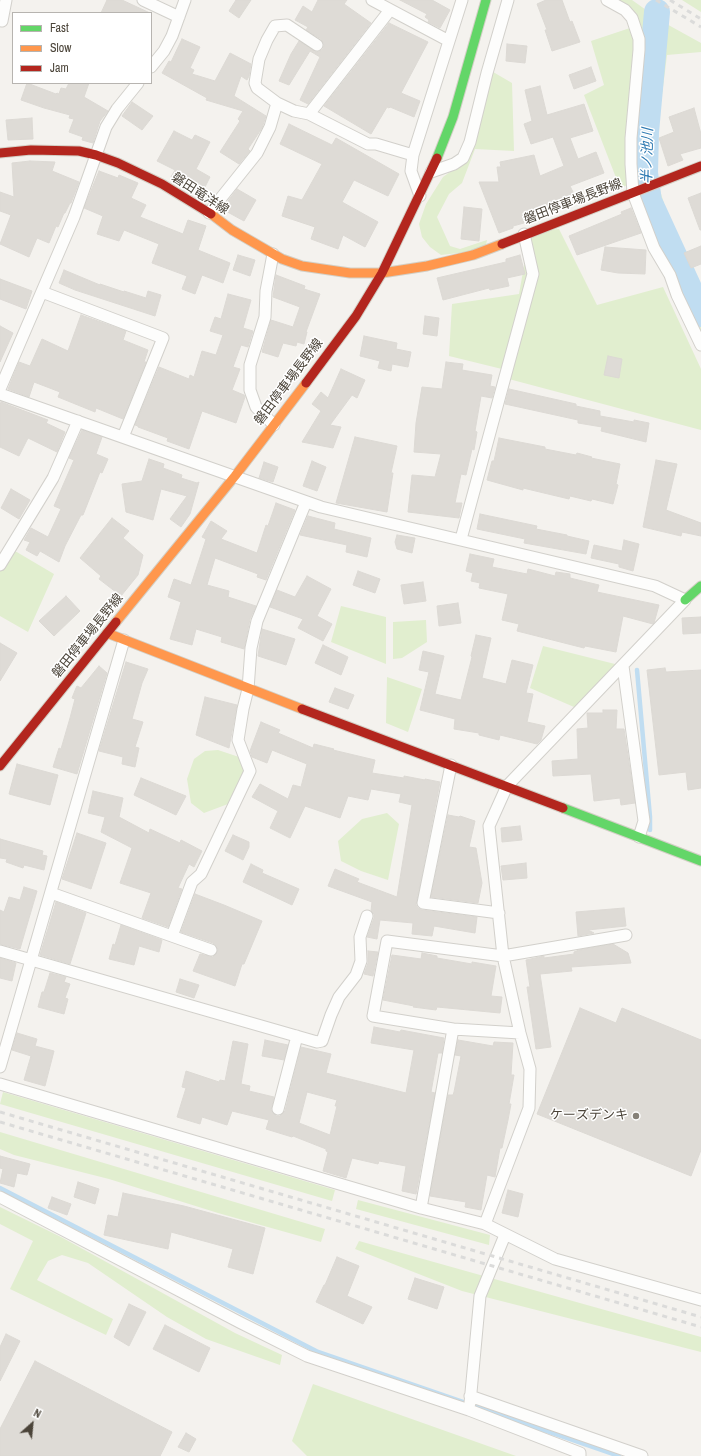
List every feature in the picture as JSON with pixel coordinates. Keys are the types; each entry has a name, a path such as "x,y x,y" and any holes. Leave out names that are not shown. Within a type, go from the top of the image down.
{"main road":[{"path":"382,273 431,172 453,117 486,0"},
{"name":"磐田竜洋線","path":"0,153 31,150 79,151 96,155 118,163 162,184 209,213 232,230 282,259 302,266 350,273 382,273"},
{"name":"磐田停車場長野線","path":"0,766 236,476 356,316 382,273 427,266 472,255 701,166"},
{"path":"686,600 701,586"},
{"path":"107,633 248,689 507,786 701,861"}],"street":[{"path":"0,20 2,20 6,0"},
{"path":"143,0 179,18"},
{"path":"152,66 172,36 185,0"},
{"path":"372,0 449,41"},
{"path":"420,196 411,171 413,155 462,0"},
{"path":"431,172 454,164 463,158 470,142 487,73 508,0"},
{"path":"607,0 625,10 632,18 639,38 631,164 636,192 654,248 670,274 676,295 701,345"},
{"path":"309,114 390,10"},
{"path":"317,45 287,25 281,24 275,26 259,58 255,83 257,88 277,104 294,111 309,114 368,144 376,144 413,155"},
{"path":"0,389 74,217 106,127 137,84"},
{"path":"209,213 257,154 270,127 277,104"},
{"path":"461,539 533,274 524,234"},
{"path":"273,254 266,291 265,317 250,365 250,390 256,407 274,425"},
{"path":"42,292 163,338 123,437"},
{"path":"0,394 321,507 655,586 686,600 507,786 489,826 503,956 520,1033 530,1069 528,1108 485,1224"},
{"path":"0,565 53,478 78,421"},
{"path":"172,936 192,882 201,874 250,771 238,740 243,708 248,689 251,648 257,621 306,502"},
{"path":"0,1067 124,640"},
{"path":"623,666 644,821 639,837"},
{"path":"451,765 423,903 499,913"},
{"path":"51,893 211,950"},
{"path":"0,951 317,1042 322,1041 331,1015 340,997 356,975 361,962 360,937 367,916"},
{"path":"520,1033 453,1029 374,1016 387,941 503,956 626,935"},
{"path":"421,1208 453,1029"},
{"path":"278,1109 297,1036"},
{"path":"0,1084 421,1208 485,1224 555,1259 701,1300"},
{"path":"0,1198 241,1323 308,1356 469,1410 580,1453 580,1456"},
{"path":"469,1410 480,1296 505,1235"},
{"path":"470,1396 642,1456"}],"green space":[{"path":"614,0 632,0 663,22 701,43 701,52 667,55 653,168 672,229 701,292 701,342 677,295 632,166 633,183 620,188 584,95 604,85 591,41 636,26 632,158 641,89 637,15"},
{"path":"682,0 701,0 701,12"},
{"path":"488,69 512,83 514,151 475,149 462,183 449,194 437,217 450,246 460,249 487,240 485,250 441,255 430,247 422,237 419,224 426,204 443,177 461,164"},
{"path":"559,229 597,305 663,287 701,369 701,430 505,378 506,370 449,356 452,304 519,294 530,232"},
{"path":"10,548 54,574 28,632 0,616 0,565"},
{"path":"341,606 386,617 386,664 331,642"},
{"path":"426,620 427,642 402,658 393,659 393,622"},
{"path":"543,646 623,666 581,710 530,688"},
{"path":"387,677 422,689 408,732 386,723"},
{"path":"218,750 245,759 248,775 228,804 204,813 191,803 187,779 194,759 205,751"},
{"path":"387,813 399,824 388,880 361,871 341,861 338,841 362,819"},
{"path":"3,1092 335,1190 332,1201 0,1104"},
{"path":"0,1132 325,1229 321,1242 218,1213 109,1179 14,1155 0,1149"},
{"path":"358,1200 490,1235 489,1245 356,1209"},
{"path":"0,1207 61,1237 235,1333 282,1355 280,1365 206,1339 167,1317 88,1263 62,1255 48,1261 37,1280 113,1319 106,1335 10,1289 33,1241 0,1224"},
{"path":"359,1241 701,1337 701,1352 462,1291 355,1249"},
{"path":"313,1384 516,1456 307,1456 292,1441"}],"building":[{"path":"107,0 122,0 148,12 101,12"},
{"path":"236,0 251,0 239,18 229,11"},
{"path":"318,0 347,0 344,4 371,23 308,104 300,100 320,57 310,51 289,85 279,81 291,54 299,41 316,52 323,49 324,45 321,39 306,30 308,27 295,20 303,6 312,12"},
{"path":"400,0 432,0 450,10 440,28 428,22 429,20 425,17 427,14"},
{"path":"546,0 562,0 570,22 572,21 580,42 552,51 545,30 547,30 537,4"},
{"path":"389,23 428,42 401,93 420,101 414,117 387,107 371,134 324,106"},
{"path":"182,39 200,47 190,68 194,70 192,74 215,81 230,53 251,64 247,80 241,76 234,96 266,116 262,128 248,149 250,151 239,164 220,152 240,121 238,119 243,111 206,100 207,98 162,73 169,61 171,62"},
{"path":"507,44 527,46 525,63 506,61"},
{"path":"591,67 596,81 574,89 569,75"},
{"path":"27,84 59,94 61,88 66,89 68,84 89,84 84,97 108,111 100,121 93,143 82,140 83,137 69,132 74,119 69,118 70,115 21,100"},
{"path":"540,86 547,115 584,104 593,131 570,138 578,159 596,152 604,173 570,186 576,198 546,211 523,217 524,223 513,226 513,228 499,233 479,182 499,182 497,167 501,167 500,162 534,155 540,176 564,166 553,137 531,144 524,124 532,121 525,90"},
{"path":"132,102 153,116 142,130 122,116"},
{"path":"694,108 701,134 701,148 680,154 683,160 668,166 659,138 674,132 669,117"},
{"path":"32,118 33,139 8,140 6,120"},
{"path":"289,124 332,145 336,138 399,174 388,196 354,180 342,202 378,222 365,247 343,235 338,249 311,239 315,227 282,216 288,196 302,200 322,164 280,144"},
{"path":"174,131 192,140 195,135 210,142 196,169 210,177 202,193 171,177 175,170 157,161"},
{"path":"30,161 55,162 52,171 79,182 71,203 64,213 58,227 56,226 49,243 37,238 29,257 0,244 11,215 0,211 0,192 14,197 12,163"},
{"path":"99,171 118,178 119,175 138,183 131,198 146,205 140,217 183,234 188,220 206,226 198,250 230,263 223,283 202,275 195,294 182,289 187,276 152,263 159,244 124,230 119,241 97,234 103,216 84,208"},
{"path":"237,189 256,200 244,221 222,209"},
{"path":"701,193 701,230 700,230 688,198"},
{"path":"464,207 482,209 479,241 461,239"},
{"path":"631,208 641,233 577,255 569,236 622,214 621,212"},
{"path":"701,246 701,264 691,268 684,253"},
{"path":"605,247 646,250 645,274 618,273 601,270"},
{"path":"238,255 255,260 250,276 233,270"},
{"path":"520,255 525,274 507,278 509,286 490,290 489,288 443,300 437,278 506,262 506,259"},
{"path":"64,270 100,285 146,298 148,291 161,295 155,316 75,290 59,283"},
{"path":"276,275 305,286 304,289 320,294 306,332 304,344 297,342 296,346 283,343 278,357 262,352 271,320 293,327 300,307 273,297"},
{"path":"0,279 32,291 26,309 0,299"},
{"path":"228,294 251,300 243,328 253,331 248,347 241,345 233,367 240,369 232,390 244,395 245,397 236,423 202,411 189,449 167,441 168,438 135,425 159,367 189,379 190,375 194,377 202,351 216,355 223,335 210,331 215,317 221,319"},
{"path":"81,315 126,331 123,340 148,350 144,362 146,362 123,419 96,408 95,412 58,397 60,392 34,382 29,397 8,389 19,362 30,366 42,339 68,351"},
{"path":"425,316 439,318 437,336 423,334"},
{"path":"0,326 13,333 0,362"},
{"path":"364,336 397,343 396,349 411,352 408,367 392,364 391,371 378,368 380,361 360,356"},
{"path":"608,356 622,359 619,378 604,375"},
{"path":"446,362 463,364 462,370 492,375 490,386 495,387 492,398 481,396 475,431 477,432 474,450 472,449 466,475 461,474 455,503 462,503 459,518 408,512 412,475 435,477 441,454 414,452 416,423 422,387 442,389"},
{"path":"341,369 365,380 357,398 352,395 330,425 341,427 333,448 302,442 321,411 312,404 321,392 328,398"},
{"path":"509,389 600,411 600,416 649,423 646,442 601,431 602,427 578,423 578,420 505,404"},
{"path":"1,402 48,420 46,423 65,432 57,452 28,438 19,456 0,447"},
{"path":"82,430 102,437 96,454 108,459 102,473 100,472 83,515 81,515 65,546 59,562 40,551 37,556 26,550 30,542 24,540 31,528 48,537 61,509 54,506 74,460 69,458"},
{"path":"355,437 397,446 391,473 393,473 387,512 336,503"},
{"path":"499,438 576,455 577,453 592,457 591,458 620,464 616,484 618,485 613,504 570,496 569,499 523,488 523,490 487,480 492,461 494,461"},
{"path":"149,459 164,464 163,468 182,475 181,478 197,483 199,482 190,514 181,527 170,519 187,496 161,489 153,520 126,512 122,484 142,481"},
{"path":"656,460 677,464 666,510 701,523 701,536 682,532 681,536 643,527"},
{"path":"312,461 326,467 317,491 303,486"},
{"path":"264,462 278,467 273,482 259,478"},
{"path":"11,489 30,500 19,519 1,508"},
{"path":"276,503 295,510 266,580 257,577 258,574 215,558 207,585 229,591 228,597 256,606 250,619 244,649 221,642 222,637 196,629 192,645 170,639 181,602 168,597 174,579 191,585 206,539 202,537 211,521 227,531 221,539 257,553 266,525 268,526"},
{"path":"480,514 537,526 536,529 589,541 586,554 524,543 525,539 477,529"},
{"path":"308,516 335,523 334,529 371,538 367,557 346,552 347,545 300,535"},
{"path":"112,518 129,531 123,538 143,555 138,575 121,596 99,579 101,576 80,558"},
{"path":"397,535 415,538 412,553 397,549 395,542"},
{"path":"624,540 639,544 633,571 619,567 619,564 591,558 594,545 622,551"},
{"path":"470,554 494,559 492,567 527,574 528,569 555,576 556,572 570,574 570,578 599,585 597,592 659,605 654,623 623,616 616,652 585,646 584,648 517,631 519,624 502,620 508,594 479,588 480,583 471,581 473,573 466,571"},
{"path":"358,571 380,579 375,593 353,585"},
{"path":"307,576 331,589 317,616 332,624 323,641 298,628 303,619 270,607 277,590 295,597"},
{"path":"423,582 426,601 404,604 401,585"},
{"path":"66,596 80,611 54,636 39,621"},
{"path":"458,603 461,623 439,626 437,606"},
{"path":"701,617 701,633 683,634 682,618"},
{"path":"262,629 295,639 286,665 258,656"},
{"path":"476,635 491,638 482,678 506,684 512,660 533,665 526,693 533,694 527,722 545,726 541,740 537,744 500,735 499,740 479,735 479,733 454,729 455,719 420,710 429,672 419,670 423,651 444,656 435,694 461,700"},
{"path":"0,643 17,653 0,681"},
{"path":"323,645 348,657 341,675 315,663"},
{"path":"126,662 148,669 142,683 132,719 143,722 135,747 139,748 135,767 122,764 123,757 99,751"},
{"path":"99,666 107,673 77,774 53,767 59,748 61,749 75,699 72,698 76,688 77,686 81,688"},
{"path":"665,668 666,672 701,670 701,788 688,790 686,772 659,775 647,670"},
{"path":"335,688 354,695 348,709 329,702"},
{"path":"205,697 237,705 229,748 196,735"},
{"path":"603,710 617,710 616,729 624,729 635,803 621,805 620,798 594,801 591,774 553,776 552,761 578,759 577,729 588,728 587,713 603,713"},
{"path":"261,722 280,730 278,733 313,748 314,744 375,760 372,773 404,778 404,776 440,782 416,905 422,910 477,917 475,933 434,926 432,936 412,934 413,923 380,920 377,939 367,937 374,918 374,914 371,911 372,902 328,886 335,869 359,879 357,882 397,897 412,805 399,802 401,794 371,789 368,800 348,796 340,818 305,806 290,838 270,828 278,811 252,797 260,784 288,799 293,785 301,787 307,764 272,750 267,763 252,757 250,751"},
{"path":"17,764 58,775 50,805 9,794"},
{"path":"141,778 186,796 176,815 134,795"},
{"path":"93,791 123,798 119,817 149,833 150,829 180,843 181,840 202,851 194,867 189,864 178,888 182,889 168,927 142,918 151,893 120,883 132,848 101,832 105,817 88,813"},
{"path":"448,815 460,816 475,821 469,847 476,848 482,883 478,903 431,897"},
{"path":"520,826 522,840 502,842 501,828"},
{"path":"77,833 106,843 91,889 62,879"},
{"path":"233,835 249,842 249,847 243,860 225,851"},
{"path":"0,839 43,851 42,855 47,856 44,870 24,865 23,868 6,862 7,859 0,858"},
{"path":"526,863 527,878 503,880 501,866"},
{"path":"251,864 263,870 262,873 299,889 292,905 243,882"},
{"path":"24,887 37,891 20,949 0,944 0,910 4,912 9,897 20,900"},
{"path":"195,894 262,921 244,964 242,964 235,986 193,971 200,954 213,957 217,953 218,949 213,943 181,932"},
{"path":"56,902 86,913 70,964 40,955"},
{"path":"624,908 626,926 588,930 594,933 578,936 576,912"},
{"path":"121,925 162,940 159,952 139,946 134,965 109,959 113,944 115,945"},
{"path":"613,944 628,953 631,963 571,967 572,971 540,974 551,1047 536,1049 527,987 530,987 526,960 544,956 544,958 574,954 574,952 579,950"},
{"path":"368,951 378,952 373,976 364,974 368,963"},
{"path":"422,953 437,956 437,958 472,964 472,962 496,966 491,996 502,997 500,1013 437,1007 436,1010 413,1007 414,1006 383,1000 392,955 421,959"},
{"path":"0,958 16,963 12,981 0,978"},
{"path":"50,973 66,977 64,982 70,984 65,998 68,999 64,1014 38,1007 42,992 44,992"},
{"path":"180,979 199,985 194,998 176,992"},
{"path":"580,1008 616,1023 622,1008 701,1040 701,1150 691,1176 537,1114"},
{"path":"374,1027 400,1032 401,1030 444,1038 442,1053 438,1053 431,1092 435,1093 416,1194 402,1191 406,1166 379,1161 378,1164 352,1158 346,1178 323,1171 328,1152 326,1149 293,1136 292,1137 266,1129 269,1120 232,1111 227,1125 202,1117 200,1124 177,1117 186,1088 182,1087 186,1071 219,1082 220,1080 225,1081 233,1041 248,1044 241,1084 250,1086 249,1091 274,1097 271,1110 276,1116 280,1116 285,1111 301,1047 331,1054 326,1073 406,1093 414,1050 371,1043","holes":["307,1092 337,1100 330,1135 299,1123"]},
{"path":"17,1033 37,1039 35,1046 54,1051 45,1086 24,1080 31,1056 12,1050"},
{"path":"265,1040 288,1045 284,1060 262,1056"},
{"path":"458,1040 493,1046 494,1042 513,1043 511,1075 514,1075 508,1120 502,1148 500,1148 495,1177 487,1175 481,1210 465,1207 466,1202 430,1196 448,1095 453,1095 454,1092 461,1056 455,1055"},
{"path":"0,1156 30,1164 27,1175 17,1173 14,1187 0,1183 3,1169 0,1168"},
{"path":"78,1182 99,1189 95,1204 74,1197"},
{"path":"508,1190 523,1194 518,1217 502,1213"},
{"path":"123,1193 184,1206 265,1228 253,1274 228,1267 233,1249 171,1232 168,1249 104,1235 108,1215 118,1217"},
{"path":"52,1197 71,1204 67,1215 48,1208"},
{"path":"337,1257 359,1266 347,1296 372,1307 363,1324 316,1302"},
{"path":"415,1278 444,1287 437,1309 408,1299"},
{"path":"129,1304 146,1312 129,1346 114,1337"},
{"path":"165,1325 210,1348 199,1372 153,1349"},
{"path":"6,1334 20,1341 0,1381 0,1347"},
{"path":"35,1361 172,1432 160,1456 0,1456 0,1429"},
{"path":"186,1433 196,1439 189,1452 178,1447"}],"waterway":[{"name":"半ノ池川","path":"657,12 646,132 645,173 649,201 701,314"},
{"path":"637,670 650,830"},
{"path":"0,1188 318,1352 619,1456"}],"railway":[{"path":"656,0 701,27"},
{"path":"670,0 701,19"},
{"path":"0,1112 701,1317"},
{"path":"0,1122 701,1327"}],"traffic: fast":[{"path":"437,158 453,117 486,0"},
{"path":"685,600 701,586"},
{"path":"563,808 701,861"}],"traffic: slow":[{"path":"211,214 232,230 282,259 302,266 350,273 382,273 427,266 473,255 502,244"},
{"path":"116,622 235,476 306,383"},
{"path":"107,633 302,709"}],"traffic: jam":[{"path":"0,153 31,150 79,151 96,155 118,163 162,184 211,214"},
{"path":"306,383 356,316 382,273 437,158"},
{"path":"502,244 701,166"},
{"path":"0,766 116,622"},
{"path":"302,709 563,808"}],"place":[{"name":"ケーズデンキ","path":"636,1116"}]}
